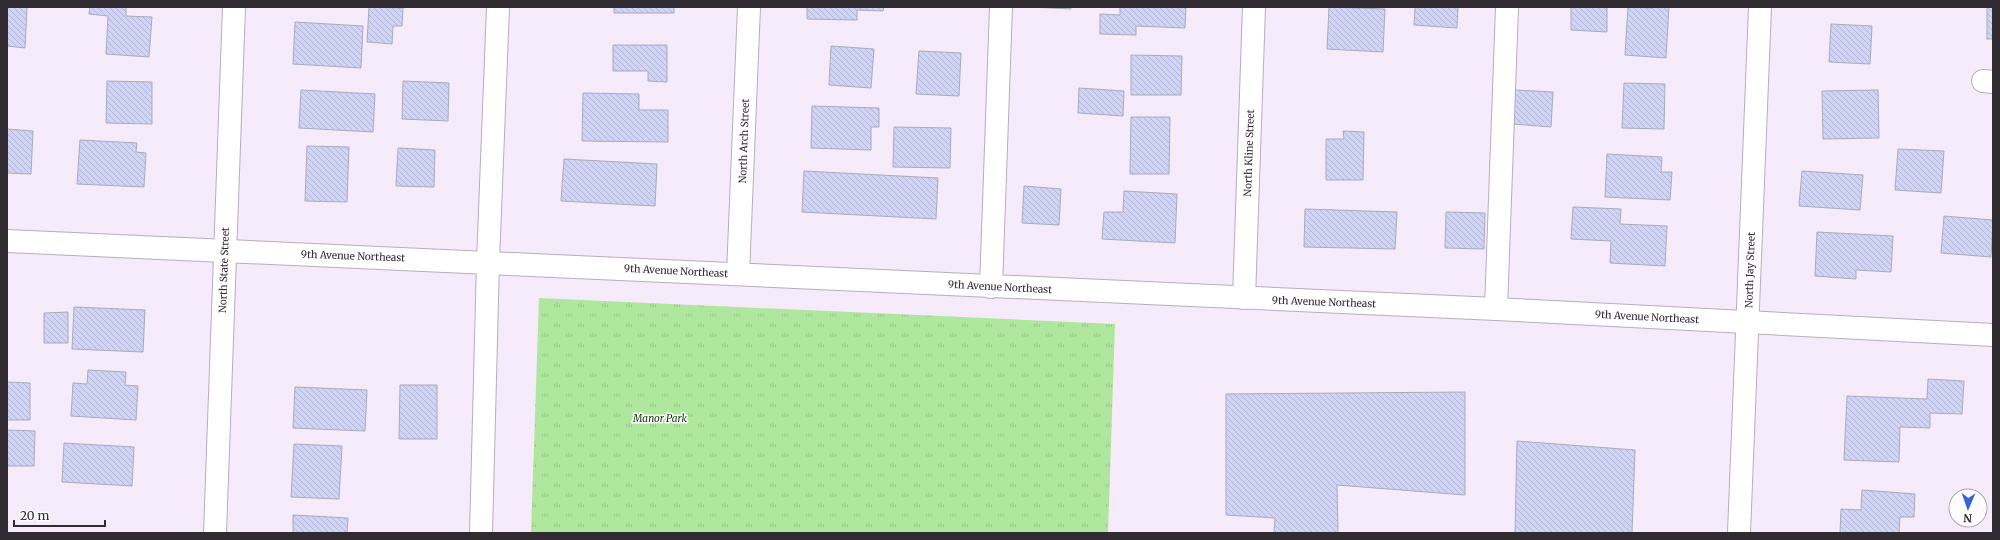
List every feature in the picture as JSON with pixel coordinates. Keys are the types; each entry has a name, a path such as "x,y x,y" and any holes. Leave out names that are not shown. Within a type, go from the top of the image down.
{"street":[{"name":"North State Street","path":"215,533 234,7"},
{"path":"481,533 488,262 498,7"},
{"name":"North Arch Street","path":"738,274 749,7"},
{"path":"991,286 1000,7"},
{"name":"North Kline Street","path":"1244,298 1254,7"},
{"path":"1496,309 1507,7"},
{"name":"North Jay Street","path":"1739,533 1760,7"},
{"name":"9th Avenue Northeast","path":"7,241 1496,309 1993,335"}],"green space":[{"name":"Manor Park","path":"539,298 1115,324 1108,533 531,533"}],"building":[{"path":"7,7 27,7 25,48 7,46"},
{"path":"90,7 126,7 126,16 152,17 149,57 106,54 108,16 89,14"},
{"path":"369,7 403,8 402,26 393,26 392,44 367,42"},
{"path":"614,7 674,7 674,13 614,13"},
{"path":"807,7 884,7 883,11 857,10 857,20 807,19"},
{"path":"1030,7 1071,7 1071,9"},
{"path":"1120,7 1186,7 1185,28 1136,26 1136,35 1100,34 1100,14 1120,15"},
{"path":"1329,7 1385,9 1383,52 1327,49"},
{"path":"1415,7 1458,7 1457,28 1414,25"},
{"path":"1571,7 1607,7 1607,32 1571,30"},
{"path":"1628,7 1669,7 1666,58 1625,55"},
{"path":"1987,7 1993,7 1993,39 1987,39"},
{"path":"295,22 363,26 361,68 293,64"},
{"path":"1831,24 1872,26 1870,64 1829,62"},
{"path":"613,45 667,45 667,82 648,81 648,71 613,71"},
{"path":"831,46 874,49 871,88 829,85"},
{"path":"919,51 961,53 959,96 916,94"},
{"path":"1131,55 1182,56 1181,95 1131,95"},
{"path":"107,81 152,82 152,124 106,123"},
{"path":"403,81 449,83 448,121 402,119"},
{"path":"1624,83 1665,84 1664,129 1622,128"},
{"path":"1079,88 1124,91 1123,116 1078,113"},
{"path":"301,90 375,94 373,132 299,128"},
{"path":"1515,90 1553,92 1551,127 1513,124"},
{"path":"1878,90 1879,138 1823,139 1822,91"},
{"path":"583,93 639,94 639,110 668,110 668,142 582,141"},
{"path":"812,106 879,108 879,127 871,127 871,150 811,148"},
{"path":"1131,117 1170,117 1169,174 1130,174"},
{"path":"894,127 951,128 950,168 893,167"},
{"path":"7,129 33,131 31,174 7,173"},
{"path":"1343,131 1364,132 1363,180 1326,180 1326,139 1344,139"},
{"path":"80,140 137,143 136,152 146,153 144,187 77,184"},
{"path":"307,146 349,147 347,202 305,201"},
{"path":"398,148 435,150 434,187 396,186"},
{"path":"1898,149 1944,151 1941,193 1895,190"},
{"path":"1607,154 1662,157 1661,172 1672,172 1670,200 1605,197"},
{"path":"564,159 657,164 655,206 561,201"},
{"path":"804,171 938,178 936,219 802,212"},
{"path":"1802,171 1863,175 1860,210 1799,206"},
{"path":"1024,186 1061,189 1059,225 1022,223"},
{"path":"1124,191 1177,194 1175,243 1102,239 1104,212 1123,212"},
{"path":"1573,207 1621,209 1620,224 1667,226 1665,266 1610,263 1611,241 1571,239"},
{"path":"1305,209 1397,212 1395,249 1304,247"},
{"path":"1446,212 1485,213 1484,249 1445,248"},
{"path":"1944,216 1993,220 1991,257 1941,253"},
{"path":"1817,232 1893,236 1891,272 1856,270 1856,279 1815,276"},
{"path":"74,307 145,310 143,352 72,349"},
{"path":"68,312 68,343 44,343 44,313"},
{"path":"88,370 126,372 125,385 138,386 136,420 71,416 73,383 87,384"},
{"path":"1928,379 1964,381 1962,414 1930,413 1930,428 1900,427 1899,462 1844,460 1847,396 1927,399"},
{"path":"7,382 30,383 30,420 7,420"},
{"path":"400,385 437,385 437,439 399,439"},
{"path":"295,387 367,390 365,431 293,428"},
{"path":"1465,392 1465,495 1337,485 1338,533 1274,533 1275,518 1226,515 1226,394"},
{"path":"7,430 35,431 34,466 7,466"},
{"path":"1517,441 1635,450 1632,533 1515,533"},
{"path":"64,443 134,447 132,486 62,482"},
{"path":"294,444 342,446 339,499 291,497"},
{"path":"1862,490 1915,494 1914,517 1900,517 1899,533 1840,533 1841,509 1861,510"},
{"path":"293,515 348,518 347,533 293,533"}]}
